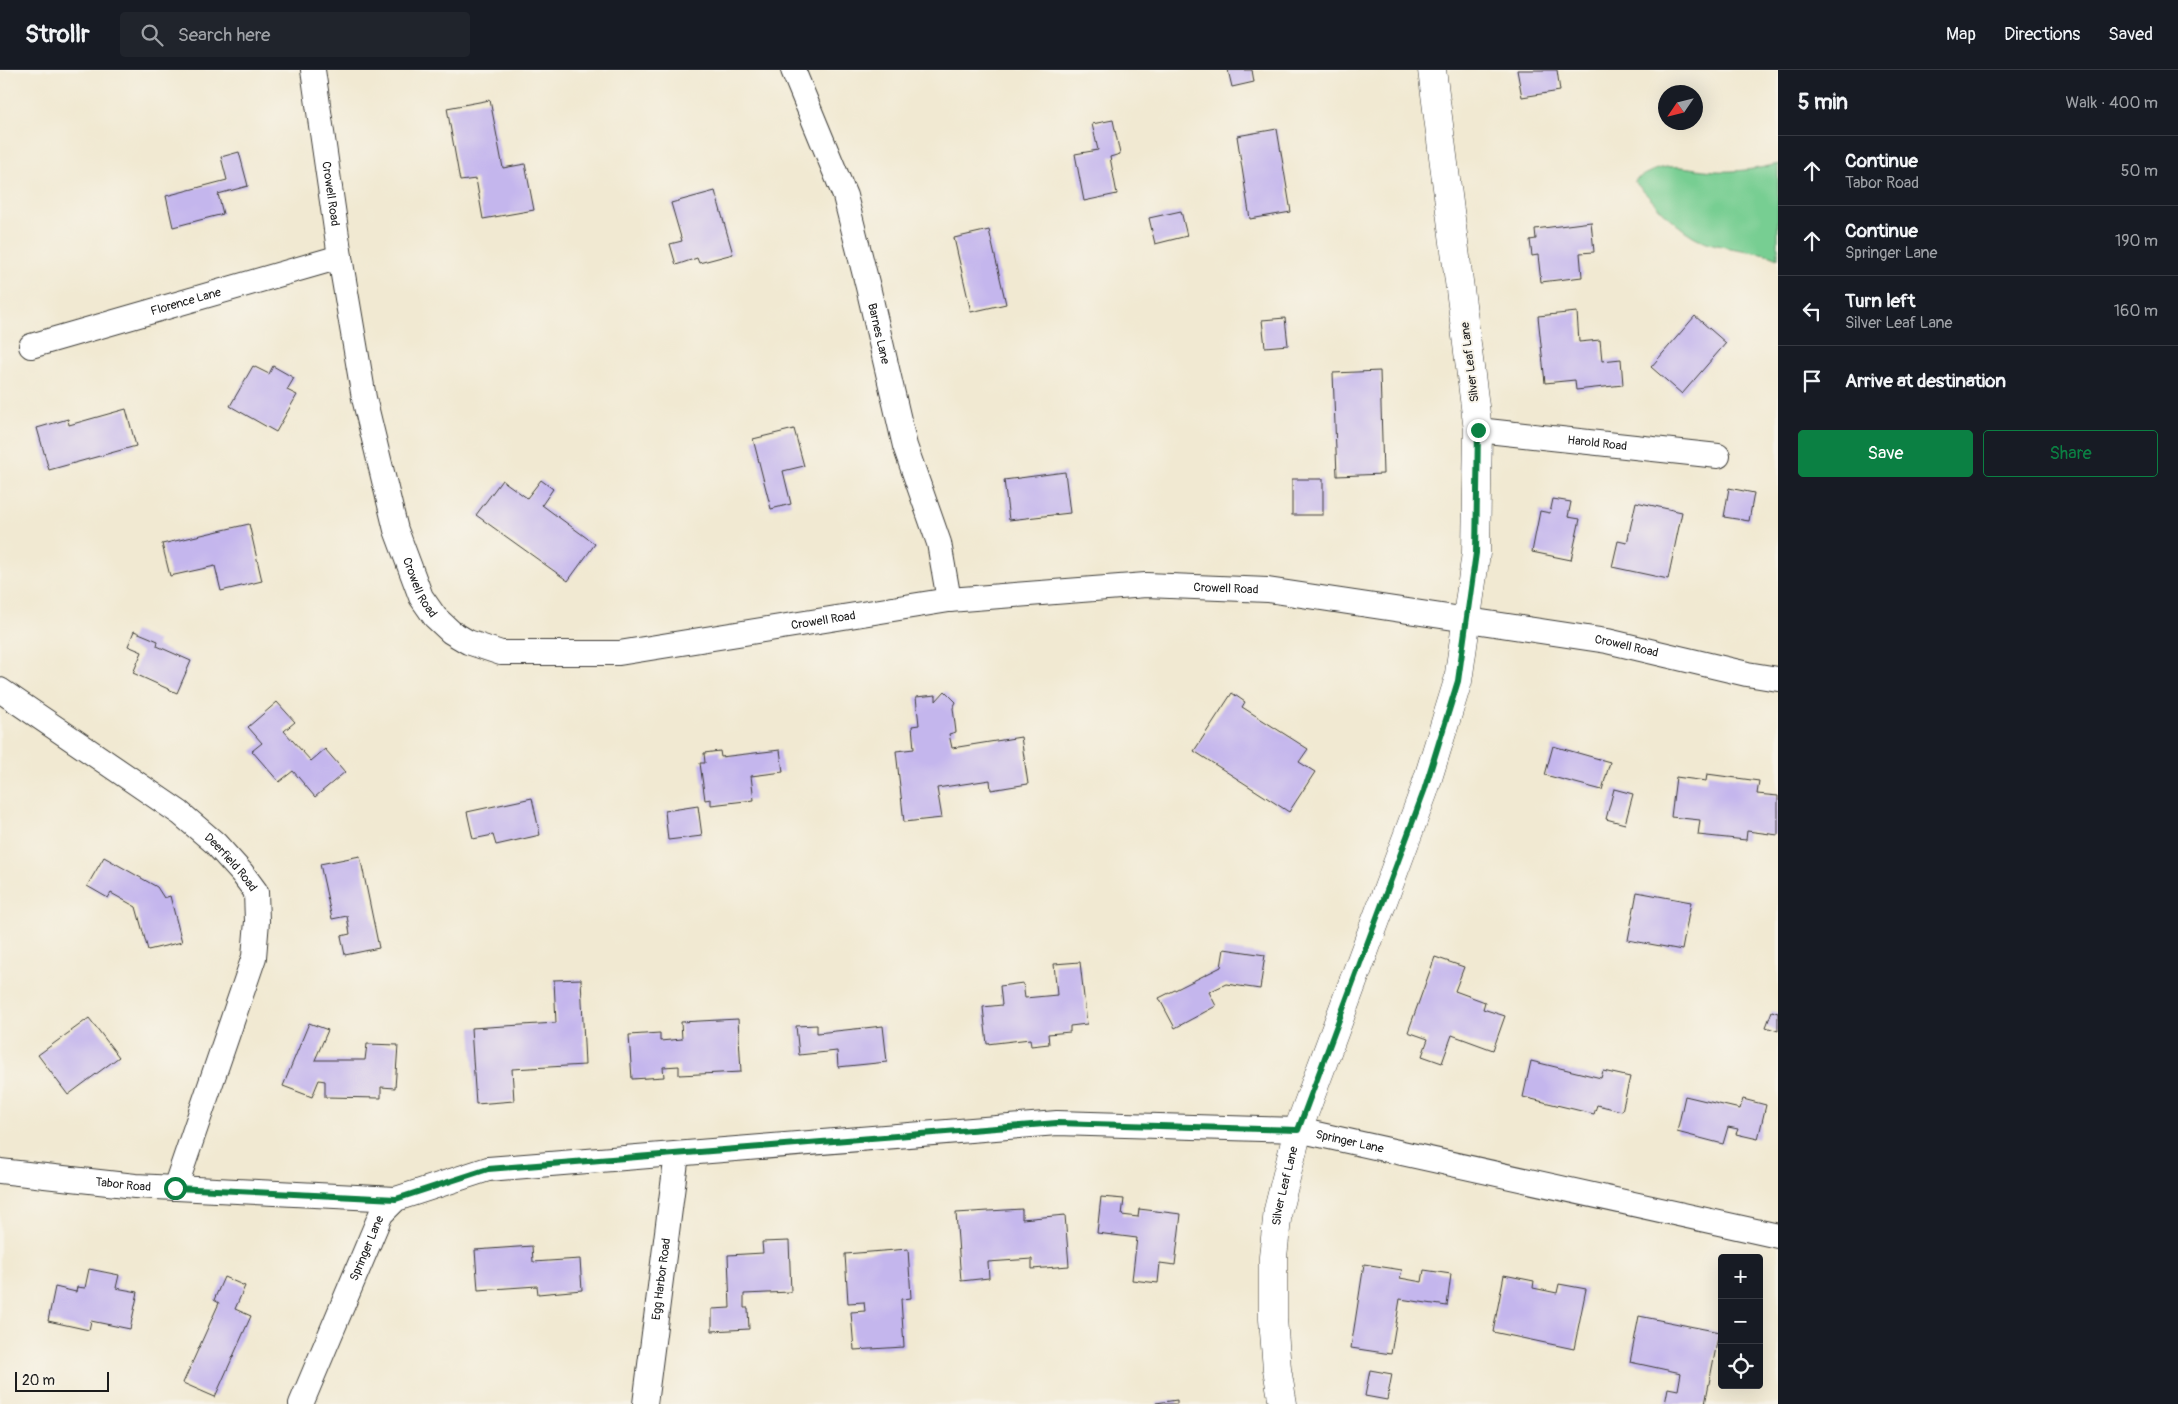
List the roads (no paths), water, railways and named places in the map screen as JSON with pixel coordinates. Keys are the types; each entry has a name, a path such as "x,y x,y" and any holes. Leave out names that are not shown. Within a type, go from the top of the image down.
{"street":[{"name":"Crowell Road","path":"314,70 340,257 364,398 396,530 421,597 435,616 451,632 468,642 501,653 619,653 948,600 1155,585 1268,590 1467,619 1607,641 1747,674 1778,679"},
{"name":"Barnes Lane","path":"793,70 845,196 904,446 939,543 948,600"},
{"name":"Silver Leaf Lane","path":"1283,1404 1277,1369 1273,1319 1273,1257 1278,1210 1298,1130 1424,791 1458,681 1476,553 1478,430 1432,70"},
{"name":"Florence Lane","path":"31,346 340,257"},
{"name":"Harold Road","path":"1478,430 1718,456"},
{"name":"Deerfield Road","path":"0,690 180,813 215,843 256,892 257,921 254,957 175,1188"},
{"name":"Springer Lane","path":"301,1404 381,1214 396,1199 488,1169 1057,1123 1298,1130 1778,1236"},
{"name":"Egg Harbor Road","path":"644,1404 677,1154"},
{"name":"Tabor Road","path":"0,1171 135,1186 396,1199"}]}
